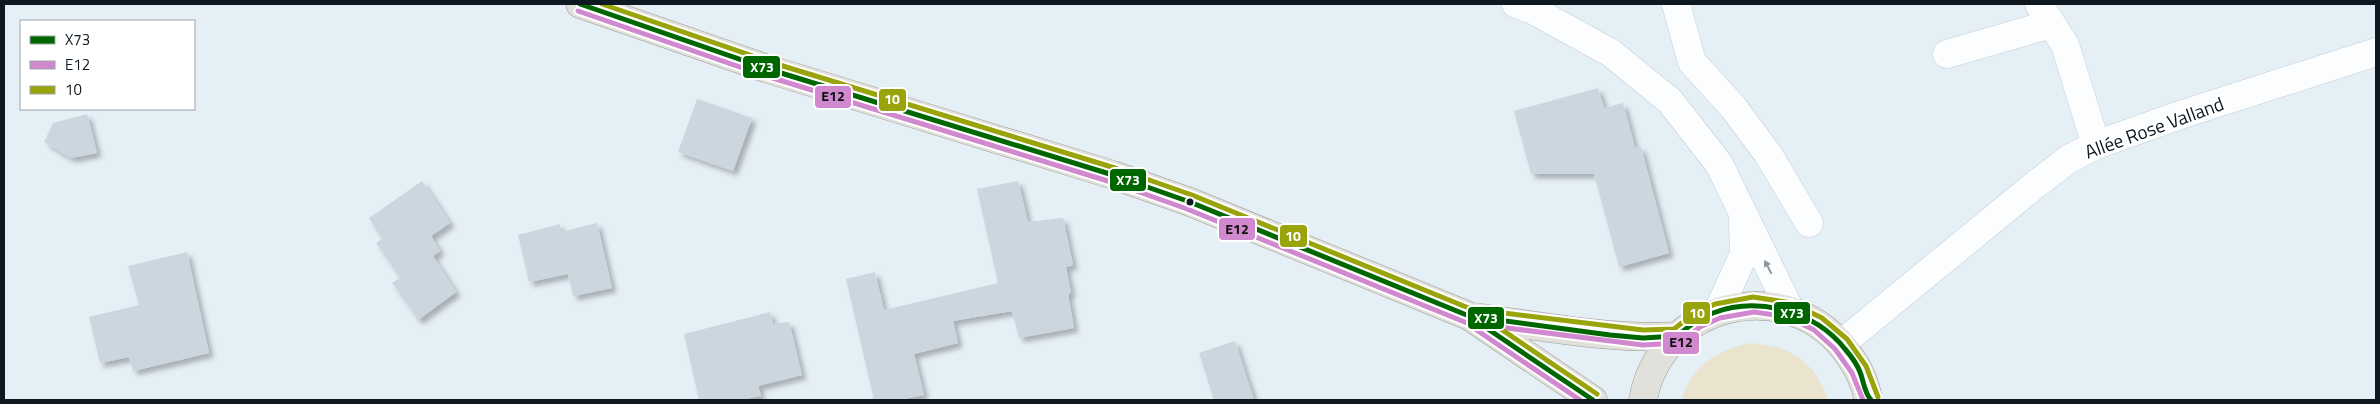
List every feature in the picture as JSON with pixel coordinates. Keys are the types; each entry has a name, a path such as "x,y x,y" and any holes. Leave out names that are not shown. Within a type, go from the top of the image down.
{"main road":[{"path":"580,4 768,69 1122,178 1190,202 1469,316 1593,400"},
{"path":"1643,400 1646,384 1658,358 1676,336 1696,321 1718,311 1754,304 1790,310 1818,324 1841,344 1859,369 1869,399"},
{"path":"1469,316 1610,335 1643,338 1676,336"}],"street":[{"path":"1516,4 1533,10 1611,53 1670,101 1719,164 1790,310"},
{"path":"1676,4 1692,62 1733,107 1768,154 1809,223"},
{"path":"1947,54 2045,14 2065,45 2096,145"},
{"name":"Allée Rose Valland","path":"1841,344 2069,159 2096,145 2177,116 2376,52"},
{"path":"1718,311 1744,254 1742,214"}],"shaded area":[{"path":"1750,343 1778,348 1800,358 1816,375 1828,400 1682,400 1692,378 1707,361 1727,350"}],"building":[{"path":"1598,88 1604,108 1623,103 1635,148 1641,147 1669,253 1619,267 1594,174 1531,174 1514,111"},
{"path":"697,99 752,118 733,171 678,152"},
{"path":"87,114 97,153 71,158 44,142 53,123"},
{"path":"422,181 450,223 431,236 440,251 433,256 456,292 418,320 392,283 400,278 376,243 382,239 369,218"},
{"path":"1018,181 1028,222 1063,218 1073,265 1066,267 1071,293 1068,294 1074,328 1019,338 1012,311 953,321 958,343 914,354 924,395 899,400 874,400 846,279 875,272 884,310 998,283 977,189"},
{"path":"597,223 612,288 573,296 568,274 529,282 518,235 560,224 561,232"},
{"path":"187,252 209,353 133,371 129,357 100,363 89,317 139,305 128,266"},
{"path":"770,312 773,324 789,322 802,375 758,386 761,396 739,400 699,400 684,334"},
{"path":"1235,341 1254,400 1214,400 1199,353"}],"transit line":[{"name":"X73","path":"580,4 768,69 1113,175 1190,202 1469,316 1610,335 1643,338 1677,336"},
{"name":"10","path":"602,4 770,62 1115,168 1192,195 1471,309 1643,330 1674,329 1692,315 1715,304 1753,297 1792,303 1822,318 1847,339 1866,366 1878,397"},
{"name":"E12","path":"578,11 766,76 1111,182 1187,209 1467,323 1643,345 1680,343 1700,327 1720,318 1754,312 1788,317 1814,330 1835,349 1852,373 1863,400"},
{"name":"X73","path":"1677,336 1703,317 1730,308 1748,306 1785,310 1802,316 1833,336 1856,363 1871,400"},
{"name":"10","path":"1483,317 1597,394"},
{"name":"X73","path":"1479,323 1593,400"},
{"name":"E12","path":"1475,329 1580,400"}]}
